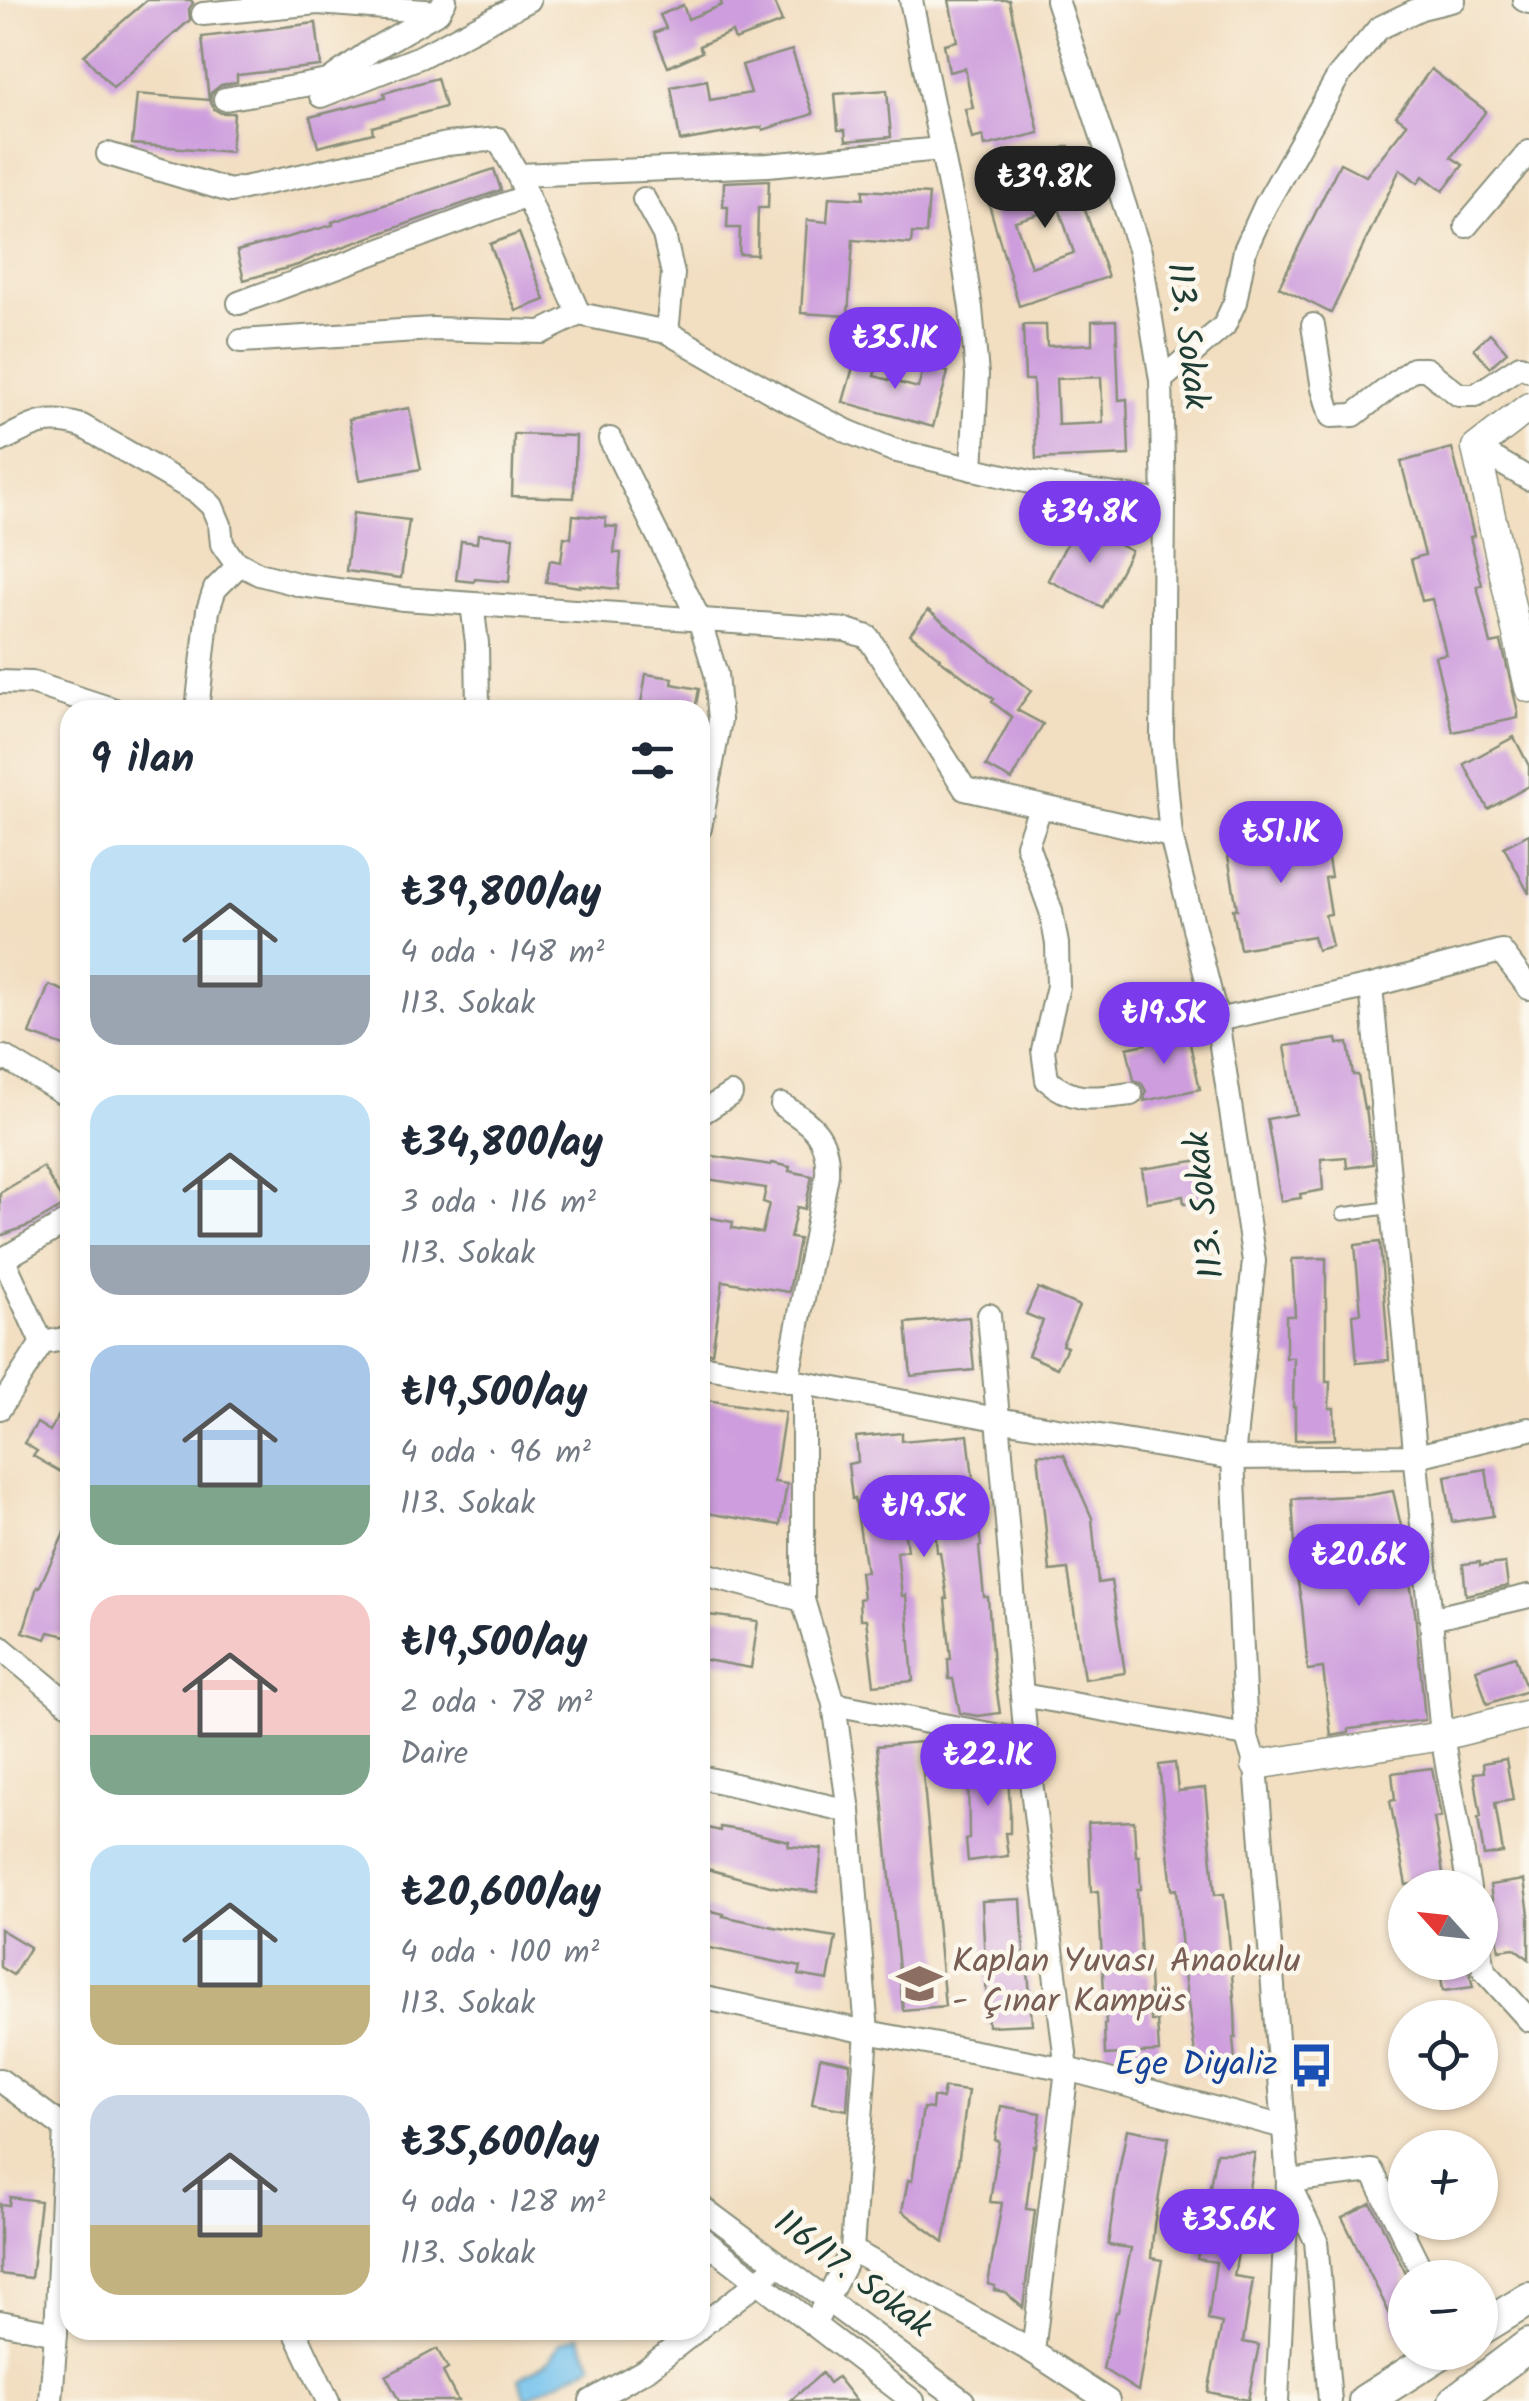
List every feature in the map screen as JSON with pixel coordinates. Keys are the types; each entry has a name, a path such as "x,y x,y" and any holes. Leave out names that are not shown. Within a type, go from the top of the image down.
{"main road":[{"path":"1498,2318 1529,2299"},
{"path":"1455,2401 1529,2345"},
{"path":"1364,2401 1413,2370"}],"street":[{"path":"313,99 420,57 528,0"},
{"path":"910,0 961,244 973,324 977,374 972,469"},
{"name":"113. Sokak","path":"1057,0 1140,252 1161,380 1162,738 1171,836 1217,1020 1254,1261 1233,1458 1246,1735 1256,1765 1288,2181 1277,2401"},
{"path":"1161,380 1224,326 1235,302 1245,250 1265,206 1338,76 1379,28 1421,8 1454,0"},
{"path":"204,14 318,4 442,6"},
{"path":"225,99 328,81 442,6"},
{"path":"108,154 230,191 447,144 498,139 579,314"},
{"path":"238,302 523,186 941,148"},
{"path":"1466,226 1529,152"},
{"path":"644,199 664,235 673,274 667,332"},
{"path":"240,341 433,329 542,332 579,314 667,332 782,398 893,450 1034,483 1164,502"},
{"path":"1313,325 1331,416 1354,416 1414,369 1426,369 1459,395 1476,395 1520,366 1529,370"},
{"path":"1476,448 1529,407"},
{"path":"0,441 48,420 82,426 198,493 212,506 222,544 234,560 258,574 301,584 472,604 846,630 868,638 965,789 1171,836"},
{"path":"610,439 699,619 716,674 720,720 710,774"},
{"path":"1476,448 1529,479"},
{"path":"1476,448 1529,688"},
{"path":"198,700 208,610 215,590 240,564"},
{"path":"472,604 478,700"},
{"path":"0,682 32,684 84,700"},
{"path":"1040,808 1027,845 1050,911 1056,944 1058,986 1042,1050 1047,1080 1063,1094 1095,1098 1131,1094"},
{"path":"1217,1020 1372,986 1501,951 1529,988"},
{"path":"1372,986 1442,1736 1466,1870"},
{"path":"1,1053 60,1091"},
{"path":"710,1108 731,1094"},
{"path":"782,1105 821,1137 828,1154 795,1382 804,1600 834,1704 849,1811 867,2032 852,2250 814,2325"},
{"path":"42,1344 2,1261 60,1226"},
{"path":"989,1315 1026,1741 1067,2069 1033,2352"},
{"path":"0,1408 42,1344 60,1340"},
{"path":"710,1368 1233,1458 1417,1456 1529,1428"},
{"path":"710,1576 804,1600"},
{"path":"1432,1619 1529,1596"},
{"path":"0,1647 60,1696"},
{"path":"1022,1695 1246,1735"},
{"path":"834,1704 1026,1741"},
{"path":"1256,1765 1442,1736 1529,1714"},
{"path":"710,1779 849,1811"},
{"path":"1493,1980 1529,2020"},
{"path":"710,1999 1067,2069 1284,2127"},
{"path":"0,2080 60,2124"},
{"path":"1288,2181 1372,2171 1417,2260"},
{"name":"113. Sokak","path":"1288,2181 1316,2241 1330,2401"},
{"name":"116/17. Sokak","path":"710,2214 964,2401"},
{"name":"116/17. Sokak","path":"710,2245 914,2401"},
{"path":"852,2250 1033,2352 1108,2401"},
{"path":"51,2401 60,2259"},
{"path":"710,2320 780,2266"},
{"path":"0,2322 56,2333"},
{"path":"300,2340 328,2401"},
{"path":"591,2401 617,2394 684,2340"},
{"path":"922,2401 942,2385"}],"lane":[{"path":"1343,1214 1393,1207"}],"water":[{"path":"581,2340 593,2364 526,2398 519,2379 551,2359 560,2343"}],"building":[{"path":"147,0 191,0 190,20 113,88 84,55"},
{"path":"720,0 773,0 782,22 735,40 732,32 699,46 702,52 668,67 654,33 666,28 660,15 683,5 688,19 722,5"},
{"path":"949,0 1009,0 1039,133 985,146 983,136 972,139 965,109 973,108 965,68 949,72 944,44 957,41"},
{"path":"316,23 321,66 237,75 237,82 221,85 211,93 214,109 234,113 231,152 132,144 137,94 209,100 202,37"},
{"path":"792,50 813,114 763,130 762,127 680,141 671,87 707,80 710,100 751,93 742,65"},
{"path":"1431,69 1486,111 1451,157 1463,165 1443,191 1423,176 1418,183 1400,169 1331,313 1279,287 1340,163 1366,176 1407,124 1396,116"},
{"path":"437,78 445,107 372,127 373,133 318,147 310,117 385,98 384,93"},
{"path":"887,90 891,137 846,141 845,130 838,130 835,94"},
{"path":"1069,146 1082,201 1108,277 1019,306 980,174 1002,168 1008,188 1051,175 1045,153","holes":["1059,208 1074,253 1031,267 1015,221"]},
{"path":"494,169 501,190 298,265 244,280 237,251 333,225 332,222"},
{"path":"769,180 768,208 758,208 757,255 739,254 740,228 727,228 724,182"},
{"path":"863,190 929,194 926,234 912,233 911,244 853,240 848,316 801,313 807,220 827,222 829,197 863,199"},
{"path":"519,233 545,300 516,311 490,244"},
{"path":"1116,320 1119,400 1127,399 1129,455 1036,459 1033,380 1025,380 1023,325 1046,325 1047,346 1092,344 1092,321","holes":["1101,377 1103,423 1058,425 1056,379"]},
{"path":"1490,333 1507,352 1490,367 1474,348"},
{"path":"858,350 880,356 874,376 918,388 924,366 948,372 933,427 843,402"},
{"path":"409,408 421,469 360,480 349,419"},
{"path":"514,434 576,436 574,498 512,496"},
{"path":"1452,448 1474,536 1470,537 1482,585 1477,586 1491,644 1501,642 1518,712 1518,718 1453,732 1435,656 1446,654 1432,599 1422,601 1411,559 1425,555 1401,462"},
{"path":"353,513 409,520 401,578 346,571"},
{"path":"573,515 606,518 605,526 617,527 614,553 621,553 618,589 546,582 550,560 561,562 564,537 571,538"},
{"path":"1077,524 1131,551 1102,607 1048,580"},
{"path":"478,534 513,537 509,582 456,580 461,541 477,543"},
{"path":"928,610 1031,691 1017,710 1043,724 1012,780 986,766 1012,717 910,634"},
{"path":"646,674 673,678 672,684 699,689 697,700 642,700"},
{"path":"1514,737 1529,766 1529,786 1488,809 1464,764"},
{"path":"1307,822 1309,836 1324,834 1331,877 1325,878 1331,914 1325,915 1332,946 1317,950 1313,936 1240,949 1227,850 1238,848 1236,834"},
{"path":"1529,834 1529,894 1504,847"},
{"path":"49,985 60,989 60,1044 30,1034"},
{"path":"1188,1035 1200,1089 1144,1101 1146,1091 1134,1080 1127,1048 1146,1044 1145,1040"},
{"path":"1337,1039 1338,1044 1348,1043 1353,1075 1358,1075 1373,1164 1347,1168 1346,1157 1321,1159 1323,1190 1281,1201 1267,1119 1296,1114 1285,1046"},
{"path":"710,1156 772,1163 812,1176 805,1209 797,1207 790,1238 799,1239 789,1292 723,1281 710,1353 710,1218 733,1222 732,1228 762,1233 769,1204 763,1202 766,1188 710,1180"},
{"path":"1201,1160 1210,1200 1184,1204 1183,1196 1147,1202 1142,1169"},
{"path":"43,1167 60,1196 60,1208 0,1236 0,1193"},
{"path":"1380,1242 1389,1360 1357,1363 1353,1314 1361,1313 1355,1245"},
{"path":"1326,1258 1326,1382 1330,1382 1329,1408 1334,1408 1335,1439 1295,1440 1294,1358 1286,1358 1286,1316 1295,1316 1292,1259"},
{"path":"1038,1288 1079,1306 1057,1368 1028,1355 1043,1321 1026,1314"},
{"path":"969,1317 974,1370 911,1376 906,1323"},
{"path":"710,1401 785,1412 774,1482 787,1484 780,1525 710,1514"},
{"path":"60,1413 60,1471 33,1456 37,1451 24,1443 37,1423 50,1431"},
{"path":"902,1433 902,1441 968,1435 1000,1713 960,1713 953,1679 949,1679 947,1599 937,1552 932,1489 899,1493 907,1550 897,1552 902,1596 906,1595 913,1681 874,1685 866,1619 860,1619 860,1572 866,1572 848,1464 858,1462 856,1437"},
{"path":"1038,1454 1064,1455 1092,1518 1098,1583 1111,1581 1125,1673 1084,1679 1068,1569 1050,1571"},
{"path":"1486,1469 1493,1516 1452,1522 1445,1476"},
{"path":"1393,1491 1407,1552 1425,1720 1349,1729 1349,1733 1331,1736 1323,1668 1308,1670 1294,1560 1292,1499"},
{"path":"60,1542 60,1635 49,1632 46,1639 23,1632"},
{"path":"1480,1562 1480,1566 1505,1563 1508,1586 1466,1595 1463,1564"},
{"path":"710,1615 758,1621 751,1668 710,1661"},
{"path":"1515,1656 1527,1691 1487,1704 1476,1669"},
{"path":"920,1742 945,2006 903,2010 877,1746"},
{"path":"1007,1759 1008,1856 968,1861 968,1761"},
{"path":"1506,1759 1513,1800 1495,1803 1503,1853 1484,1856 1474,1773 1484,1772 1483,1763"},
{"path":"1175,1763 1178,1791 1205,1788 1215,1895 1224,1894 1228,1927 1236,2072 1198,2075 1159,1765"},
{"path":"1432,1768 1441,1817 1434,1818 1443,1870 1403,1870 1390,1801 1395,1800 1392,1773"},
{"path":"1134,1821 1141,1889 1137,1889 1142,1974 1149,1973 1151,2021 1157,2021 1159,2052 1105,2055 1098,1891 1091,1892 1088,1823"},
{"path":"710,1828 744,1831 789,1841 788,1846 822,1849 817,1892 774,1887 710,1870"},
{"path":"1524,1880 1529,1959 1514,1948 1499,1950 1498,1884"},
{"path":"1021,1899 1032,2024 988,2026 982,1901"},
{"path":"710,1910 836,1937 828,1980 799,1975 801,1967 710,1948"},
{"path":"0,1929 30,1947 13,1975 0,1967"},
{"path":"1441,1980 1471,1980 1473,1987 1443,1991"},
{"path":"820,2057 850,2063 847,2110 812,2104"},
{"path":"944,2088 968,2091 944,2242 902,2211 908,2180 912,2181 923,2108 932,2109 933,2097 942,2099"},
{"path":"1001,2106 1041,2113 1026,2209 1035,2210 1023,2308 1005,2292 988,2284 1002,2203 990,2202"},
{"path":"1127,2129 1169,2137 1151,2258 1162,2260 1138,2391 1103,2369 1131,2248 1108,2245"},
{"path":"1216,2153 1255,2153 1234,2276 1253,2279 1243,2342 1259,2345 1248,2400 1208,2392 1222,2323 1208,2320 1216,2262 1197,2259"},
{"path":"10,2197 40,2201 31,2278 0,2274 0,2204 9,2205"},
{"path":"1371,2203 1399,2260 1388,2260 1388,2310 1342,2217"},
{"path":"437,2349 448,2369 443,2372 458,2401 399,2401 386,2376"},
{"path":"822,2373 829,2383 837,2377 856,2401 790,2401"}],"place":[{"name":"Kaplan Yuvası Anaokulu - Çınar Kampüs","path":"919,1983"},
{"name":"Ege Diyaliz","path":"1311,2066"}]}
